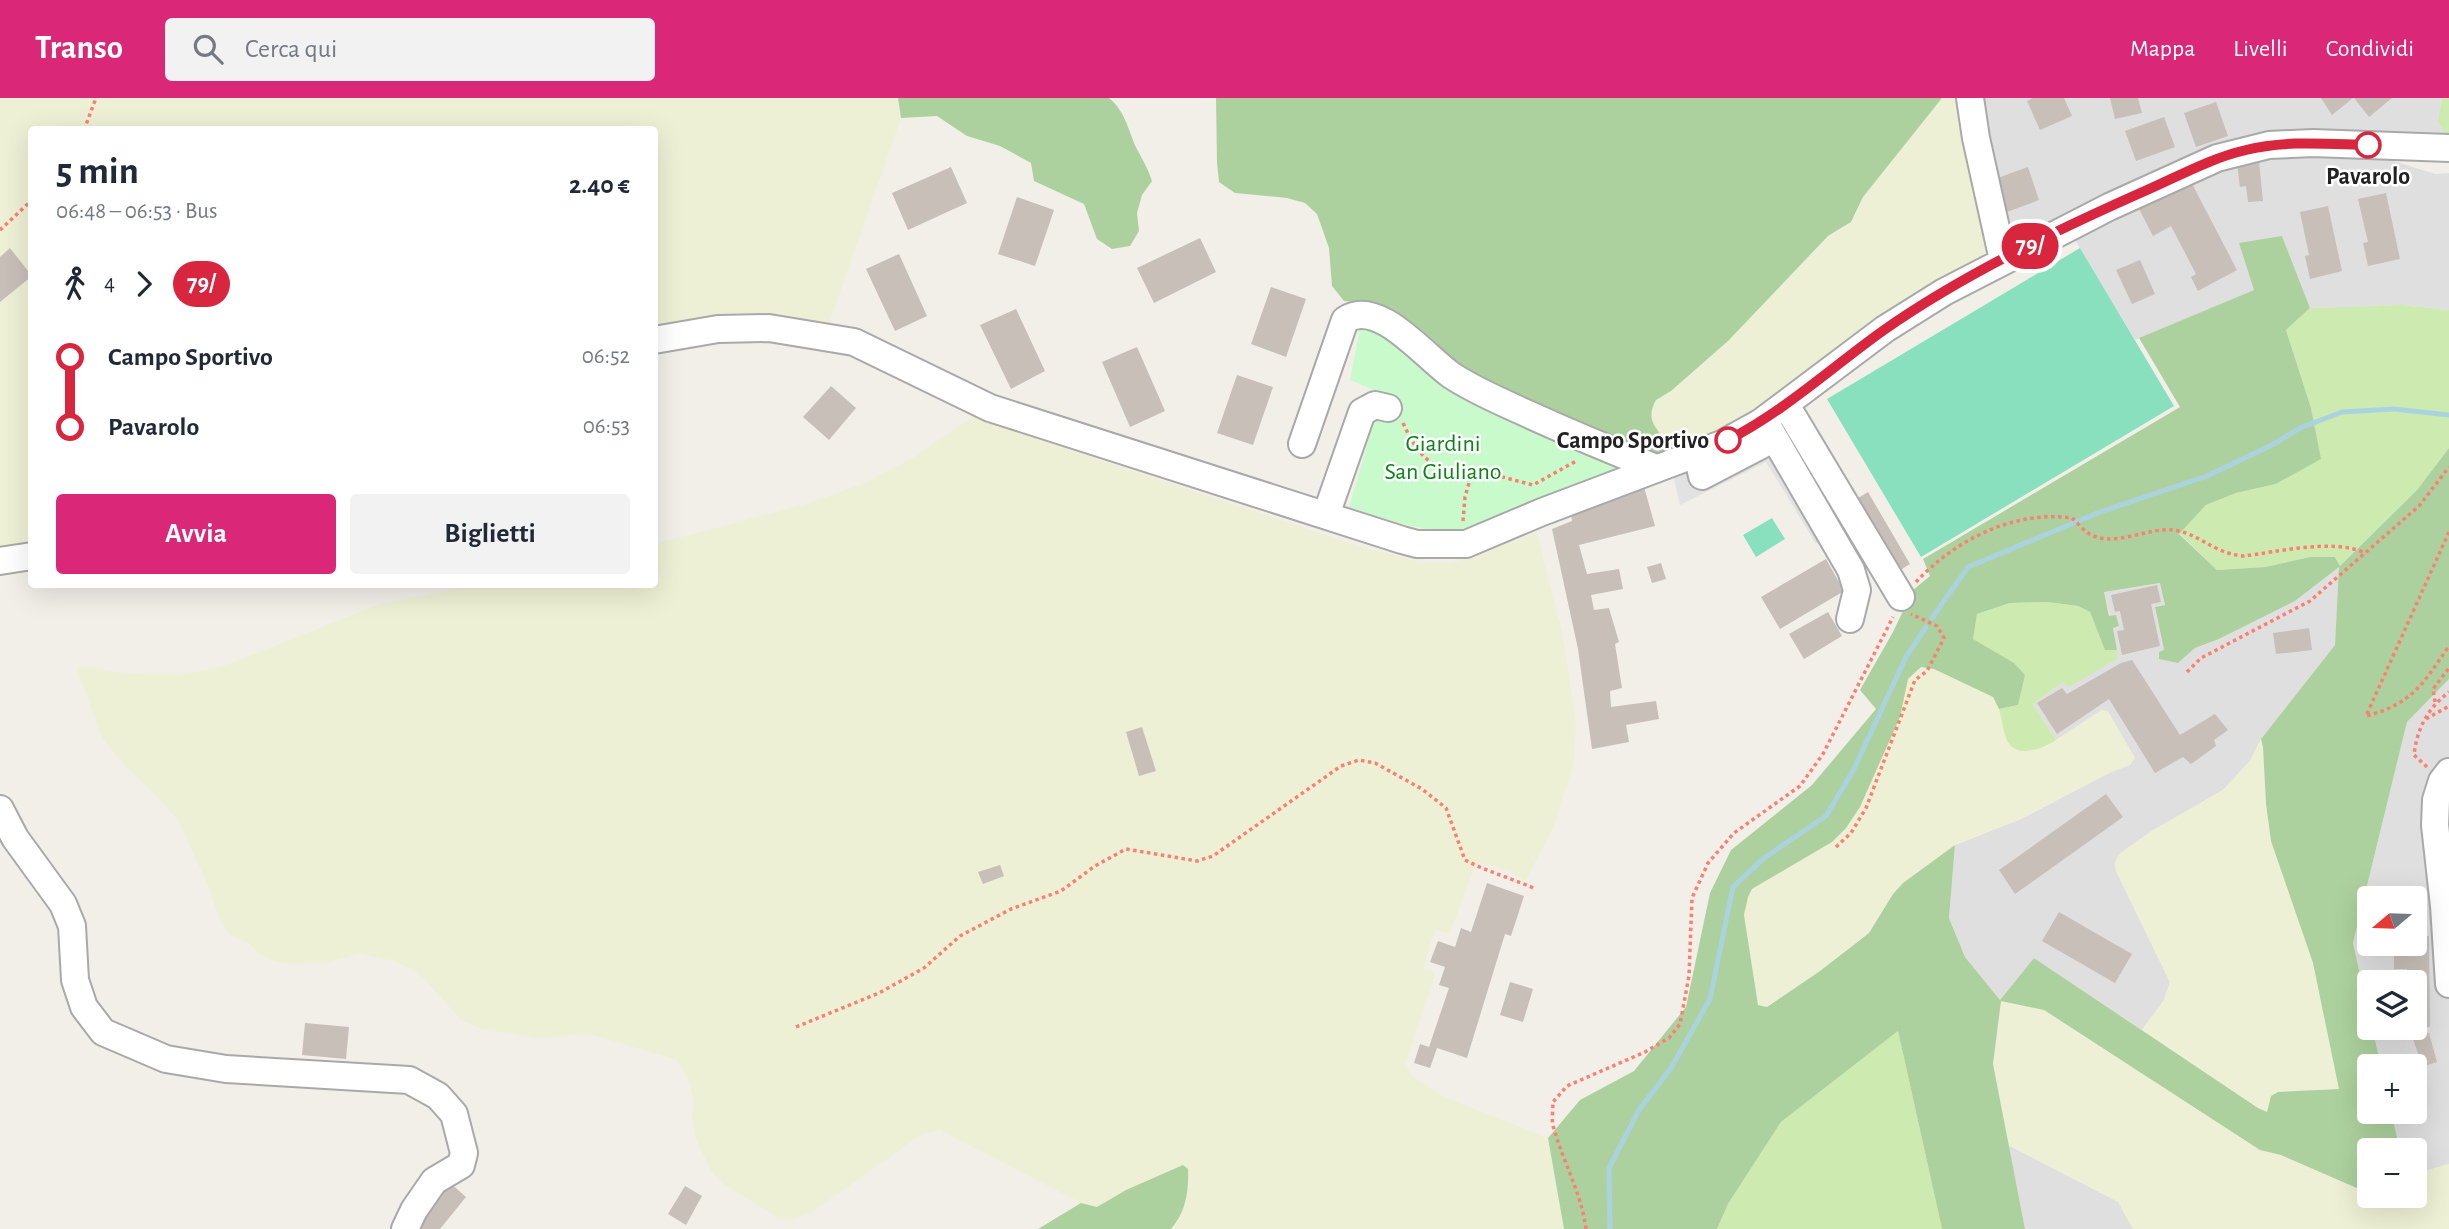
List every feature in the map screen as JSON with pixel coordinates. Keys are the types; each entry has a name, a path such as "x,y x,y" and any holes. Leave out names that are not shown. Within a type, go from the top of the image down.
{"street":[{"path":"1970,98 1976,138 2003,260"},
{"path":"658,339 718,329 769,328 854,342 990,408 1417,544 1466,544 1656,468 1780,423 1885,329 1944,292 2117,204 2217,158 2269,145 2313,143 2449,148"},
{"path":"1303,444 1345,320 1353,314 1362,314 1386,322 1453,376 1599,446 1656,468"},
{"path":"1326,514 1362,412 1375,405 1388,408"},
{"path":"1780,423 1899,602"},
{"path":"1780,423 1851,570 1857,590 1850,619"},
{"path":"0,561 28,557"},
{"path":"2445,777 2436,800 2442,817 2449,984"},
{"path":"0,809 15,838 63,904 72,926 75,980 85,1007 103,1032 166,1059 226,1069 409,1080 438,1096 454,1114 464,1153 461,1165 434,1181 414,1210 405,1229"}],"path":[{"path":"86,126 96,98"},
{"path":"0,230 28,204"},
{"path":"1388,408 1397,412 1416,451 1430,463 1449,473 1471,477 1491,474 1532,485 1599,446"},
{"path":"2187,672 2201,658 2310,601 2419,506 2449,467"},
{"path":"1466,544 1462,530 1465,497 1471,477"},
{"path":"1586,1229 1584,1210 1553,1126 1553,1101 1567,1086 1645,1052 1669,1038 1680,1024 1689,976 1692,898 1708,863 1734,833 1800,786 1823,754 1889,627 1899,602 1932,565 1983,530 2038,517 2073,518 2089,534 2109,538 2173,530 2193,536 2230,555 2244,556 2329,547 2354,548 2365,553"},
{"path":"2449,532 2366,716 2394,708 2416,692 2449,646"},
{"path":"1836,847 1850,833 1866,808 1915,680 1927,671 1944,638 1937,626 1899,602"},
{"path":"2435,702 2434,688 2449,668"},
{"path":"2445,777 2414,755 2416,737 2424,720 2435,702 2449,692"},
{"path":"2424,720 2449,706"},
{"path":"796,1027 879,993 924,968 960,936 1012,909 1061,891 1094,866 1126,849 1197,861 1213,856 1341,766 1359,760 1375,763 1422,789 1446,808 1465,860 1536,889"}],"shaded area":[{"path":"1974,98 2442,98 2438,121 2447,138 2281,133 2007,252"},
{"path":"2272,150 2381,157 2435,174 2449,173 2449,310 2402,305 2310,308 2282,236 2254,290 2135,340 2072,235 2132,203"},
{"path":"1778,420 1836,532 1816,544 1766,462 1680,505 1673,474"},
{"path":"2340,566 2335,645 2261,739 2250,761 2223,790 2153,831 2115,862 2116,871 2170,982 2164,1000 2142,1030 2034,958 2000,1000 1965,957 1949,918 1955,845 2021,819 2111,772 2130,765 2102,710 2056,740 2033,704 2063,682 2117,659 2113,627 2119,626 2110,616 2104,592 2161,583 2165,605 2155,608 2164,650 2178,663 2195,648 2295,601"},
{"path":"2449,679 2449,1164 2427,1170 2427,1138 2397,1138 2394,1124 2427,1124 2427,1054 2378,1054 2375,1040 2427,1040 2427,970 2359,970 2353,943 2357,927 2357,956 2427,956 2427,886 2367,886 2407,722"},
{"path":"2008,1145 2119,1202 2133,1229 2025,1229"}],"green space":[{"path":"0,98 898,98 901,118 827,330 658,334 658,126 28,126 28,549 0,554"},
{"path":"898,98 1109,98 1123,116 1152,181 1142,195 1137,213 1139,231 1130,246 1112,249 1097,239 1084,204 1034,181 1031,163 1000,146 967,136 937,116 901,118"},
{"path":"1216,98 1942,98 1863,197 1851,222 1828,236 1728,341 1671,391 1656,400 1652,408 1652,421 1669,449 1652,459 1455,372 1384,308 1344,301 1332,286 1329,248 1317,214 1305,203 1287,198 1235,193 1219,182"},
{"path":"1942,98 1965,98 1991,253 1774,404 1676,454 1669,449 1650,417 1656,400 1671,391 1728,341 1828,236 1844,228 1856,214 1863,197"},
{"path":"2442,98 2449,98 2447,138 2438,121"},
{"path":"2282,236 2310,308 2286,330 2311,408 2321,459 2276,484 2236,493 2206,505 2179,534 2217,570 2265,567 2310,557 2335,557 2340,566 2417,490 2449,448 2449,679 2407,722 2367,886 2357,886 2357,927 2353,943 2359,970 2357,1040 2375,1040 2378,1054 2357,1054 2357,1124 2394,1124 2397,1138 2357,1138 2357,1188 2281,1155 2260,1150 2044,1010 2001,1001 1993,1064 2025,1229 1942,1229 1898,1031 1781,1122 1728,1204 1717,1229 1564,1229 1548,1138 1580,1100 1634,1071 1686,1007 1710,893 1731,850 1812,785 1876,709 1860,690 1913,590 1930,576 1923,559 2180,407 2139,338 2254,290 2239,243","holes":["2339,567 2335,645 2261,739 2271,841 2313,963 2339,1089 2278,1092 2271,1096 2267,1112 2034,958 2000,1000 1965,957 1949,918 1955,845 1903,883 1869,933 1767,1007 1758,1005 1744,915 1748,897 1752,889 1832,842 1846,828 1860,807 1900,717 1908,679 1921,667 1934,669 1993,697 1999,709 2018,705 2025,675 2014,663 1973,639 1977,614 2010,603 2047,602 2078,606 2090,612 2105,650 2117,650 2113,628 2119,626 2116,615 2109,616 2104,592 2160,583 2165,605 2155,607 2164,650 2159,652 2159,659 2178,663 2195,648 2295,601"]},
{"path":"2080,248 2174,406 1921,557 1827,399"},
{"path":"2402,305 2449,310 2449,448 2417,490 2340,566 2335,557 2310,557 2265,567 2217,570 2179,533 2206,505 2236,493 2276,484 2320,459 2311,408 2286,330 2310,308"},
{"name":"Giardini San Giuliano","path":"1362,318 1640,465 1483,527 1436,531 1402,524 1349,507 1382,394 1350,380"},
{"path":"974,416 1350,543 1419,562 1452,563 1537,533 1562,631 1576,720 1574,763 1554,826 1525,882 1510,870 1482,864 1474,869 1450,933 1435,930 1423,969 1436,972 1405,1064 1412,1075 1440,1095 1548,1138 1564,1229 1171,1229 1185,1206 1189,1187 1188,1170 1126,1190 1097,1207 1081,1203 939,1130 921,1135 812,1212 795,1219 778,1218 723,1184 711,1171 695,1137 690,1083 677,1060 589,1034 535,1038 479,1028 461,1020 424,979 410,968 394,961 360,954 327,962 276,962 260,954 247,942 230,935 220,920 208,886 178,820 102,738 77,669 83,667 126,673 183,674 221,667 377,605 460,588 658,588 658,543 809,503 864,483 914,457"},
{"path":"1772,518 1785,539 1756,557 1743,535"},
{"path":"2047,602 2078,606 2090,612 2105,649 2117,650 2117,659 2069,687 2063,682 2033,704 2056,740 2038,749 2018,750 2012,747 2006,738 1999,709 2018,705 1972,639 1977,614 2010,603"},
{"path":"1921,667 1934,669 1993,697 2009,744 2047,746 2102,710 2108,711 2135,758 2130,765 2111,772 2021,819 1955,845 1903,883 1869,932 1820,971 1766,1007 1757,1005 1744,915 1747,897 1752,889 1832,842 1846,828 1860,807 1900,717 1908,679"},
{"path":"2261,739 2271,841 2313,963 2340,1089 2278,1092 2267,1112 2142,1030 2164,1000 2170,982 2116,871 2115,862 2119,854 2153,830 2223,790 2250,761"},
{"path":"2000,1000 2044,1010 2260,1150 2281,1155 2357,1188 2357,1208 2427,1208 2427,1170 2449,1164 2449,1229 2133,1229 2118,1202 2008,1145 1993,1064"},
{"path":"1898,1031 1942,1229 1717,1229 1728,1204 1781,1122"},
{"path":"1183,1165 1188,1169 1187,1193 1180,1216 1171,1229 1038,1229 1081,1203 1097,1207 1126,1190"}],"building":[{"path":"2033,98 2064,98 2072,116 2040,130 2027,101"},
{"path":"2110,98 2138,98 2142,113 2115,119"},
{"path":"2321,98 2353,98 2332,115"},
{"path":"2354,98 2392,98 2369,117"},
{"path":"2216,102 2228,136 2196,147 2184,113"},
{"path":"2164,117 2175,147 2136,161 2125,131"},
{"path":"2259,162 2263,201 2248,202 2246,186 2240,187 2237,164"},
{"path":"951,167 967,203 908,230 892,193"},
{"path":"2028,167 2039,200 2007,212 1995,179"},
{"path":"2189,178 2237,270 2198,291 2191,277 2196,274 2171,226 2153,236 2137,205"},
{"path":"2386,193 2400,259 2368,266 2363,243 2368,242 2358,199"},
{"path":"1017,197 1054,210 1035,266 998,254"},
{"path":"2328,206 2342,271 2310,279 2305,256 2309,255 2300,212"},
{"path":"1200,238 1216,272 1154,303 1137,268"},
{"path":"10,248 28,271 28,279 0,302 0,257"},
{"path":"899,254 927,316 895,331 866,269"},
{"path":"2140,260 2155,294 2132,304 2116,270"},
{"path":"1271,287 1306,299 1286,357 1251,344"},
{"path":"1016,309 1045,371 1011,389 980,325"},
{"path":"1137,347 1165,411 1130,427 1102,362"},
{"path":"1237,375 1273,387 1253,445 1217,433"},
{"path":"831,386 856,408 829,440 803,417"},
{"path":"1644,487 1655,526 1579,545 1587,574 1619,569 1623,589 1591,595 1594,610 1609,608 1619,642 1615,644 1622,688 1610,691 1611,707 1656,701 1659,719 1626,725 1629,742 1592,749 1578,649 1552,529 1572,521 1571,514"},
{"path":"1868,492 1910,564 1896,573 1853,501"},
{"path":"1826,559 1844,591 1780,629 1761,597"},
{"path":"1661,563 1666,579 1652,583 1647,567"},
{"path":"2157,585 2161,602 2151,604 2160,646 2122,655 2117,631 2124,630 2120,611 2115,612 2111,595"},
{"path":"1828,612 1842,636 1804,659 1789,634"},
{"path":"2309,628 2312,650 2276,654 2273,633"},
{"path":"2132,660 2180,735 2215,714 2228,730 2214,740 2216,746 2191,764 2183,757 2155,773 2109,699 2057,734 2037,703 2062,688 2067,694 2121,663"},
{"path":"1142,727 1156,771 1139,776 1126,732"},
{"path":"2106,794 2123,817 2015,894 1999,870"},
{"path":"1000,865 1004,876 983,884 978,872"},
{"path":"1487,883 1524,896 1511,936 1505,934 1467,1058 1437,1048 1430,1068 1414,1063 1420,1044 1429,1047 1449,988 1439,985 1445,967 1430,962 1438,941 1455,947 1461,928 1471,932"},
{"path":"2059,912 2132,954 2115,983 2042,941"},
{"path":"2427,936 2430,1027 2427,1027 2427,970 2394,969 2394,956 2427,956"},
{"path":"1510,982 1533,989 1523,1022 1500,1015"},
{"path":"305,1023 349,1027 346,1059 302,1055"},
{"path":"2427,1033 2437,1062 2427,1065 2427,1054 2418,1054 2413,1040 2427,1040"},
{"path":"448,1181 466,1197 440,1229 412,1229"},
{"path":"685,1186 702,1196 686,1225 668,1214"}],"waterway":[{"path":"1932,618 1968,567 2100,512 2207,476 2272,445 2300,428 2342,412 2394,409 2449,415"},
{"path":"1610,1229 1609,1168 1639,1110 1671,1068 1710,999 1733,887 1764,858 1826,816 1854,769 1906,657 1926,627"}],"bus line":[{"name":"79/","path":"1728,440 1786,405 1885,329 1944,292 2117,204 2217,158 2244,150 2269,145 2313,143 2368,145"}],"place":[{"name":"Pavarolo","path":"2368,145"},
{"name":"Campo Sportivo","path":"1728,440"}]}
